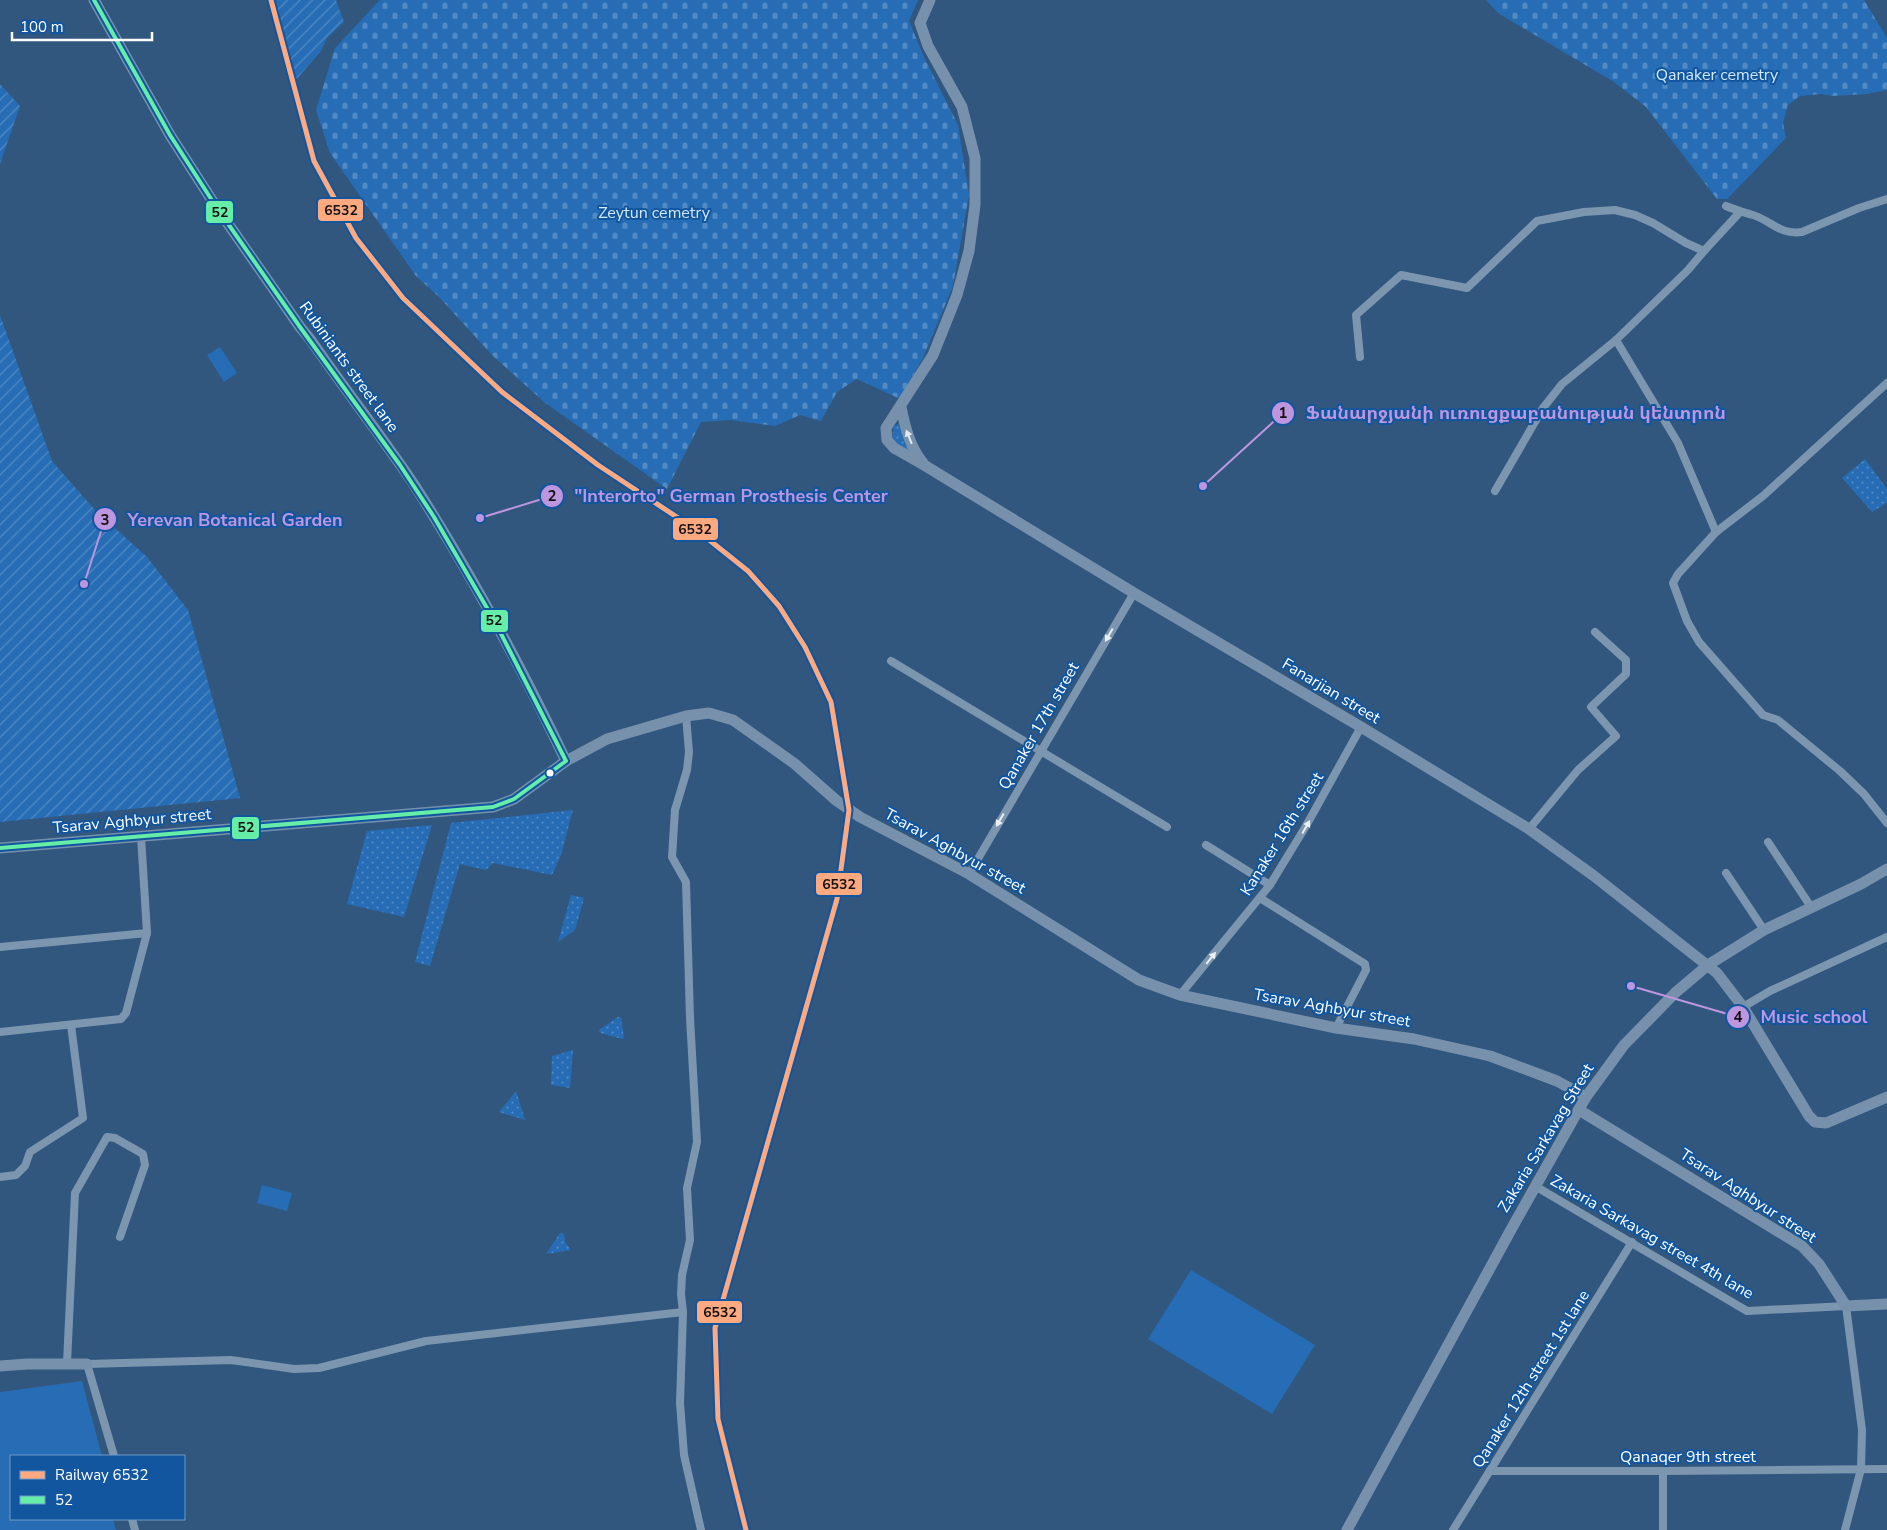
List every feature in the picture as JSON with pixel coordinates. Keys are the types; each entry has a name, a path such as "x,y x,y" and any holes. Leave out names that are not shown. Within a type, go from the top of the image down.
{"street":[{"name":"Rubiniants street lane","path":"94,0 170,135 215,205 300,327 411,480 455,550 540,707 566,761"},
{"name":"Fanarjian street","path":"930,0 920,23 928,46 962,107 975,158 975,205 969,251 958,295 933,355 886,428 887,440 894,448 1529,828 1708,965"},
{"path":"1726,206 1754,215 1782,231 1792,234 1802,232 1887,198"},
{"path":"1360,357 1356,315 1401,275 1467,288 1538,221 1584,212 1615,210 1635,215 1654,223 1686,243 1704,251"},
{"path":"1495,491 1543,408 1562,384 1616,340 1688,270 1740,212"},
{"path":"1616,340 1678,443 1716,532"},
{"path":"1887,382 1763,496 1716,532 1674,580 1687,621 1699,642 1763,715 1778,720 1840,771 1864,794 1887,823"},
{"name":"Fanarjian street","path":"901,407 907,433 924,465"},
{"name":"Qanaker 17th street","path":"969,874 1134,593"},
{"path":"1529,828 1578,770 1616,736 1591,707 1626,674 1626,660 1595,632"},
{"path":"891,661 1167,827"},
{"name":"Tsarav Aghbyur street","path":"0,848 493,807 514,799 566,761 606,739 686,716 708,713 733,720 795,764 849,810 873,825 882,827 969,874 1139,980 1180,996 1336,1028 1414,1039 1490,1056 1557,1081 1586,1097"},
{"path":"686,716 689,752 687,770 675,810 672,857 686,882 690,1018 697,1142 687,1188 690,1240 682,1274 681,1294 683,1312 680,1404 684,1455 701,1530"},
{"name":"Kanaker 16th street","path":"1180,996 1270,885 1306,826 1361,727"},
{"path":"0,1032 117,1020 124,1016 148,933 141,836"},
{"path":"1768,842 1812,908"},
{"path":"1206,845 1270,885"},
{"name":"Zakaria Sarkavag Street","path":"1347,1530 1586,1097 1624,1045 1675,993 1708,965 1764,930 1861,884 1887,869"},
{"path":"1726,873 1764,930"},
{"path":"1260,898 1365,964 1366,970 1336,1028"},
{"path":"0,947 148,933"},
{"path":"1743,1006 1770,991 1887,937"},
{"path":"1708,965 1717,973 1743,1006 1809,1116 1815,1122 1826,1123 1887,1097"},
{"path":"0,1177 16,1175 25,1166 30,1152 83,1118 71,1025"},
{"name":"Tsarav Aghbyur street","path":"1579,1110 1802,1246 1819,1264 1846,1306"},
{"path":"67,1364 75,1193 107,1137 115,1138 143,1154 145,1159 145,1165 120,1237"},
{"name":"Zakaria Sarkavag street 4th lane","path":"1536,1186 1747,1311 1846,1306"},
{"name":"Qanaker 12th street 1st lane","path":"1453,1530 1632,1242"},
{"path":"1846,1530 1861,1469 1862,1430 1846,1306 1887,1304"},
{"path":"0,1366 231,1360 294,1369 319,1368 426,1341 683,1312"},
{"path":"87,1364 114,1455"},
{"name":"Qanaqer 9th street","path":"1490,1471 1663,1472 1887,1469"},
{"path":"1663,1472 1663,1530"}],"green space":[{"path":"274,0 336,0 344,22 327,38 321,51 295,81"},
{"name":"Zeytun cemetry","path":"380,0 918,0 909,21 924,57 958,125 969,195 953,286 923,358 900,399 857,379 837,392 821,421 800,415 775,426 730,420 701,422 667,489 544,402 493,356 439,297 416,276 330,153 316,110 335,48"},
{"name":"Qanaker cemetry","path":"1486,0 1864,0 1887,38 1887,90 1866,94 1800,96 1788,105 1783,123 1786,138 1727,199 1717,199 1646,107 1614,82 1498,13"},
{"path":"0,84 20,106 0,164"},
{"path":"0,315 52,461 95,510 147,557 188,610 240,798 0,822"},
{"path":"220,347 237,373 224,382 207,355"},
{"path":"899,424 910,450 907,452 892,440 894,426"},
{"path":"1865,459 1887,489 1887,503 1872,512 1842,478"},
{"path":"573,810 561,855 552,875 493,863 486,870 460,864 430,966 415,962 451,823"},
{"path":"432,825 404,917 347,904 367,831"},
{"path":"571,895 584,898 575,930 558,942"},
{"path":"618,1017 621,1017 624,1038 600,1033 599,1030"},
{"path":"573,1050 570,1088 551,1085 552,1056"},
{"path":"516,1091 525,1120 499,1112"},
{"path":"262,1185 292,1193 287,1211 257,1203"},
{"path":"560,1233 564,1234 565,1242 571,1250 546,1254"},
{"path":"1191,1270 1315,1345 1272,1414 1148,1339"},
{"path":"82,1381 102,1455 10,1455 10,1520 113,1520 116,1530 0,1530 0,1392"}],"rail line":[{"name":"6532","path":"271,0 314,161 356,238 403,298 502,392 598,465 698,531 748,571 779,606 805,647 831,702 849,810 837,899 715,1328 718,1419 746,1530"}],"transit line":[{"name":"52","path":"0,848 493,807 514,799 566,761 494,620 434,517 400,465 215,205 170,135 94,0"}],"place":[{"name":"Ֆանարջյանի ուռուցքաբանության կենտրոն","path":"1203,486"},
{"name":"\"Interorto\" German Prosthesis Center","path":"480,518"},
{"name":"Yerevan Botanical Garden","path":"84,584"},
{"name":"Music school","path":"1631,986"}]}
